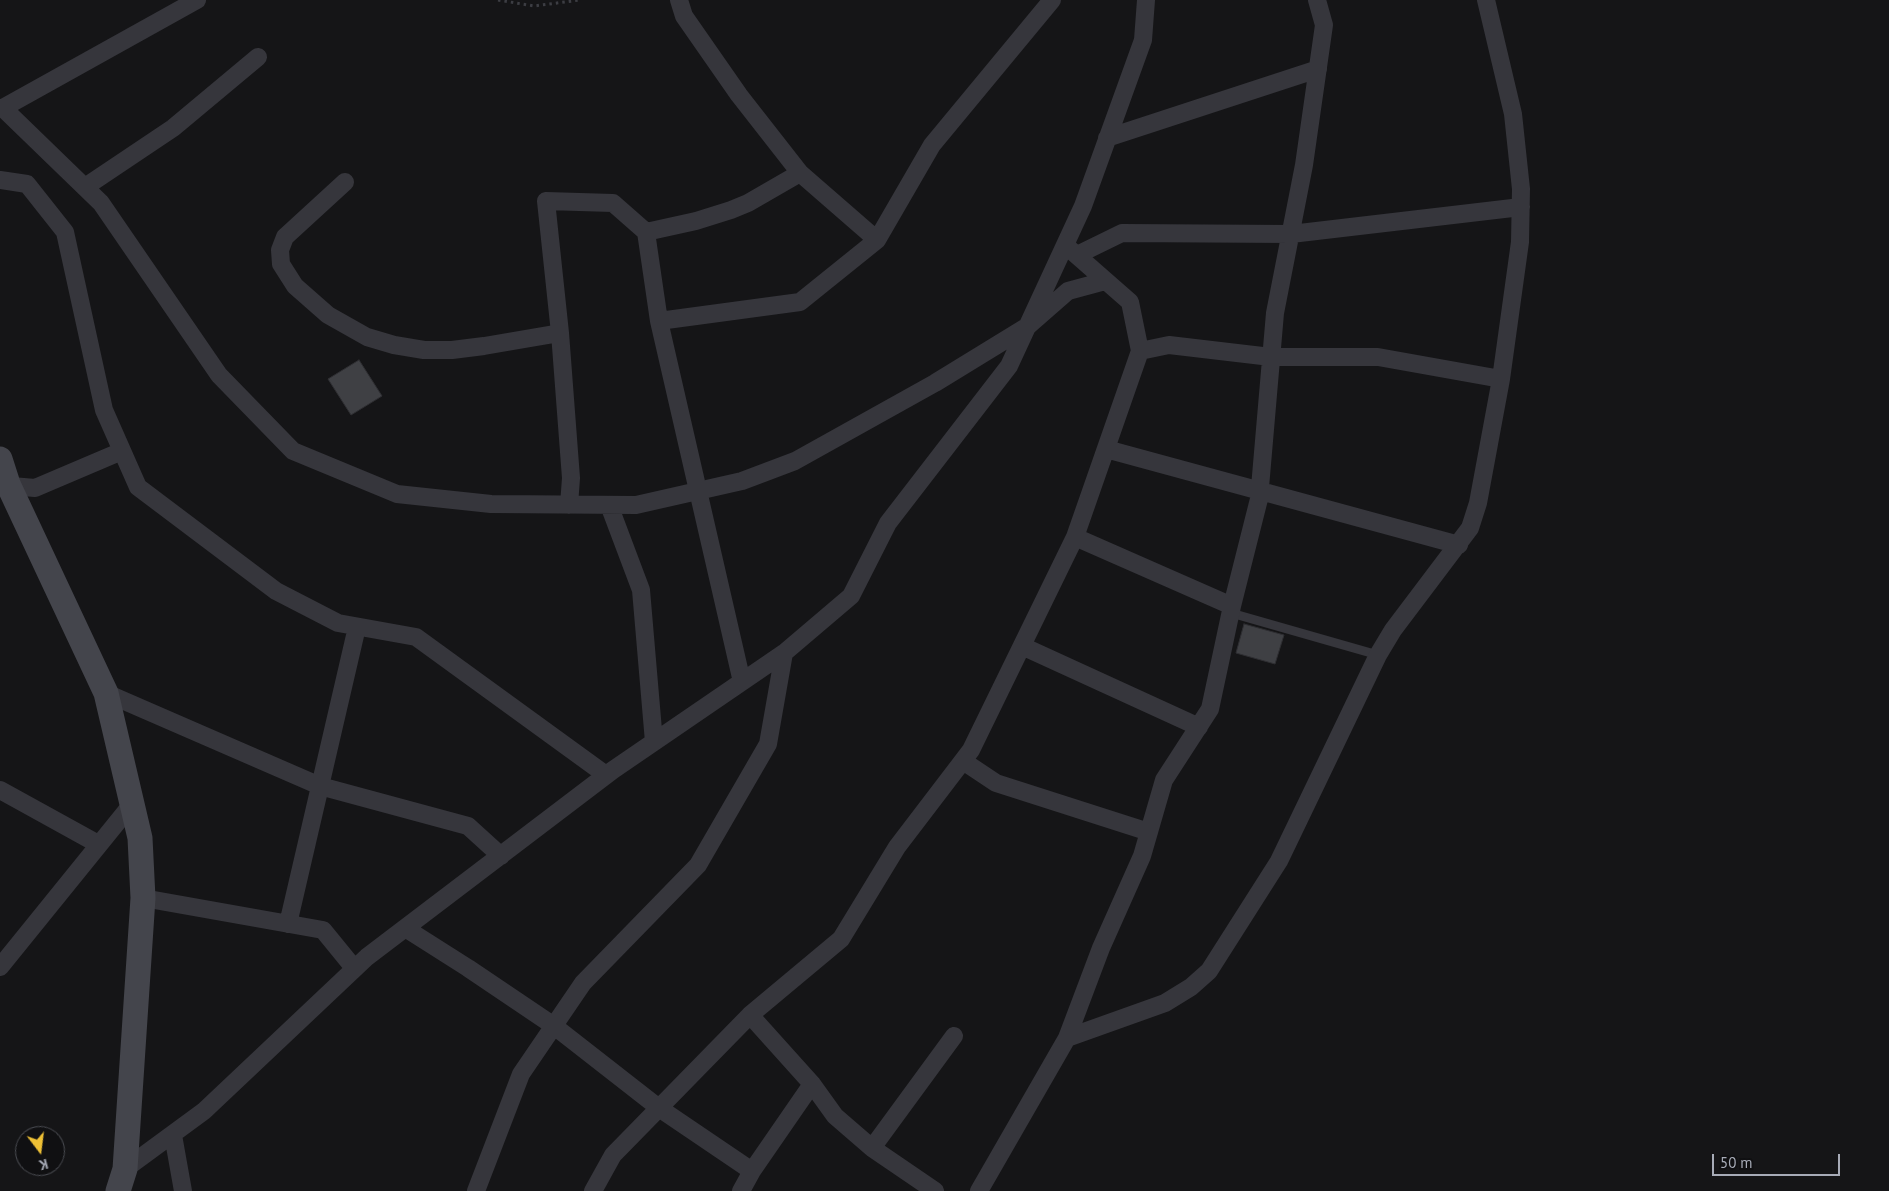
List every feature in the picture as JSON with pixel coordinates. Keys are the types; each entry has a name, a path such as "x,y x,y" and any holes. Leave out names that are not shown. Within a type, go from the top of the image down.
{"street":[{"path":"197,0 2,108 102,203 218,374 293,451 397,494 492,504 636,505 742,481 795,461 935,383 1028,326 1068,291 1105,280"},
{"path":"679,0 684,16 739,95 800,173 878,240"},
{"path":"658,321 800,302 878,240 932,145 1052,0"},
{"path":"121,1180 233,1084 354,968 606,775 784,653 851,596 888,523 1009,366 1028,326 1071,250 1083,206 1143,40 1146,0"},
{"path":"979,1191 1066,1038 1101,948 1142,856 1164,780 1210,710 1260,490 1275,313 1304,166 1324,25 1317,0"},
{"path":"1066,1038 1165,1003 1190,987 1209,971 1279,861 1378,655 1393,630 1470,528 1478,503 1501,380 1520,242 1521,189 1513,114 1486,0"},
{"path":"85,187 174,128 258,57"},
{"path":"1107,138 1318,69"},
{"path":"646,232 696,222 731,210 800,173"},
{"path":"0,180 27,184 65,232 104,410 138,487 276,590 338,623 416,637 606,775"},
{"path":"345,182 285,237 280,250 281,264 295,286 328,315 367,336 394,345 424,350 452,350 484,346 560,333"},
{"path":"569,505 571,478 560,333 546,201 613,203 646,232 658,321 696,492 742,682"},
{"path":"1071,250 1122,233 1291,234 1521,206"},
{"path":"593,1191 612,1155 750,1015 841,939 897,847 971,750 1075,538 1140,351 1130,302 1071,250"},
{"path":"1140,351 1168,345 1271,357 1378,357 1501,380"},
{"path":"1106,449 1459,544"},
{"path":"4,485 35,488 122,451"},
{"path":"0,459 4,485 106,693 140,838 143,898 121,1180"},
{"path":"609,505 641,590 654,742"},
{"path":"1075,538 1232,610"},
{"path":"288,924 357,626"},
{"path":"1022,646 1199,726"},
{"path":"476,1191 521,1074 583,983 698,865 768,744 784,653"},
{"path":"106,693 320,786 468,826 501,856"},
{"path":"963,761 996,782 1148,832"},
{"path":"0,790 98,844"},
{"path":"0,967 132,804"},
{"path":"143,898 322,930 354,968"},
{"path":"405,928 554,1026 659,1108 752,1171"},
{"path":"750,1015 812,1084 835,1116 872,1148 935,1191"},
{"path":"872,1148 954,1036"},
{"path":"741,1191 752,1171 812,1084"},
{"path":"172,1135 183,1191"}],"lane":[{"path":"1232,610 1378,655"}],"path":[{"path":"498,0 534,6 580,0"}],"building":[{"path":"359,360 382,396 351,415 328,379"},
{"path":"1244,624 1284,635 1275,664 1236,653"}]}
